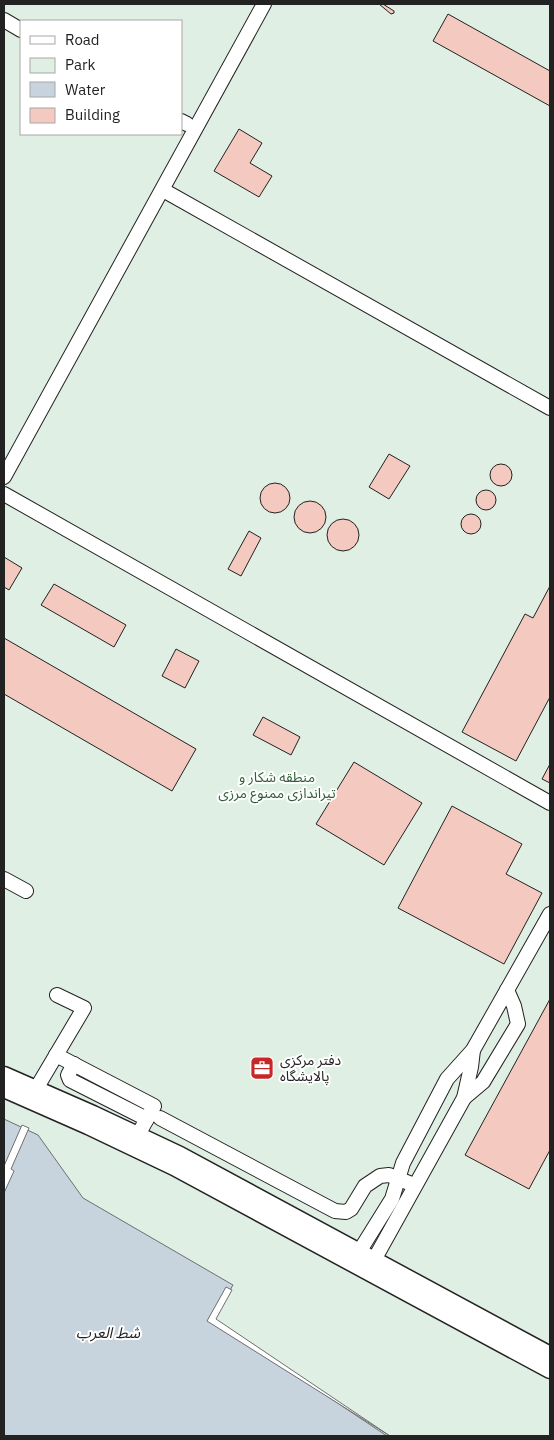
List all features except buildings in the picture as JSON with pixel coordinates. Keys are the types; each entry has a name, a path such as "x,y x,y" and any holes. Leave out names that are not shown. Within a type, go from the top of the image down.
{"main road":[{"path":"4,1075 180,1155 356,1258"},
{"path":"4,1089 174,1167 550,1355"},
{"path":"371,1266 550,1370"}],"street":[{"path":"4,477 264,4"},
{"path":"4,20 20,29"},
{"path":"163,190 550,408"},
{"path":"4,494 550,803"},
{"path":"4,879 26,891"},
{"path":"356,1258 392,1199 403,1163 447,1080 472,1050 550,914"},
{"path":"464,1098 483,1082 518,1024 514,1006 507,990"},
{"path":"36,1089 84,1008 57,995"},
{"path":"371,1266 414,1185 464,1098 471,1067 472,1050"},
{"path":"56,1054 154,1106 154,1118 138,1135"},
{"path":"154,1118 334,1211 346,1212 351,1209 365,1186 403,1163"},
{"path":"423,1123 444,1133"},
{"path":"380,1176 389,1175 414,1185"}],"green space":[{"name":"منطقه شکار و تیراندازی ممنوع مرزی","path":"4,4 550,4 550,1436 4,1436"}],"water":[{"name":"شط العرب","path":"4,1119 38,1135 83,1198 233,1285 213,1320 387,1436 4,1436"}],"pier":[{"path":"22,1125 29,1128 11,1169 14,1171 4,1193 4,1166"},
{"path":"226,1287 232,1290 216,1319 390,1436 207,1321"}],"place":[{"name":"دفتر مرکزی پالایشگاه","path":"262,1068"}]}
